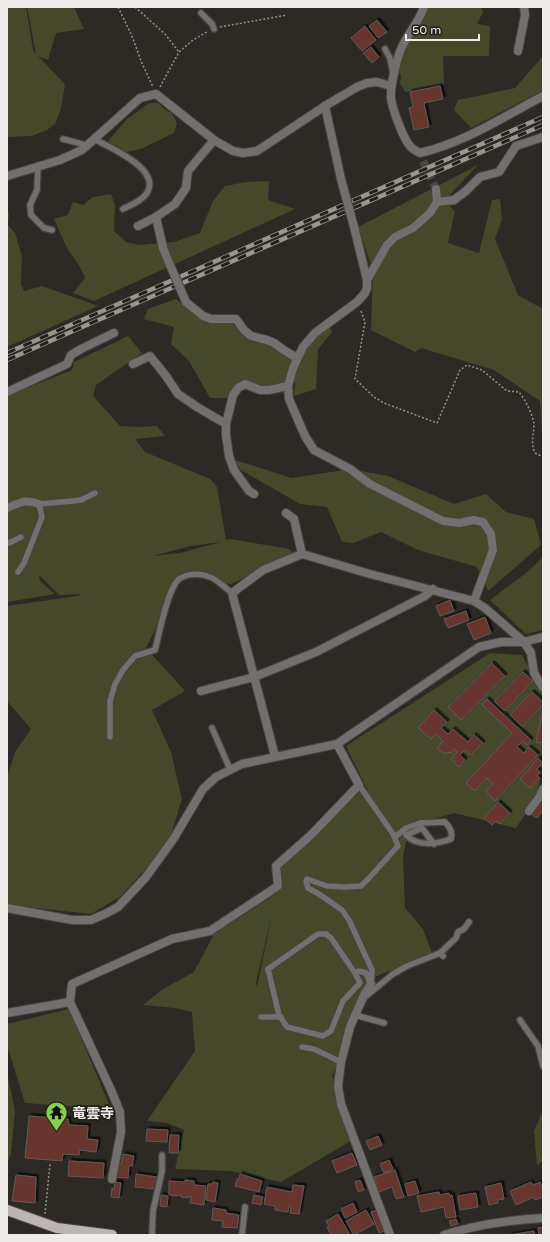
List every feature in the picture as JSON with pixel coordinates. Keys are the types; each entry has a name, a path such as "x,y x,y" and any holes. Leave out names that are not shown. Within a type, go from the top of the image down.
{"main road":[{"path":"7,1210 57,1228 112,1235"}],"street":[{"path":"424,7 422,15 402,46 397,60 391,98 402,134 410,147 421,157 475,134 543,96"},
{"path":"518,52 525,16 524,7"},
{"path":"7,176 60,160 82,150 140,98 156,94 214,140 233,151 244,153 257,151 325,106 357,87 367,83 393,83"},
{"path":"325,106 341,179 368,280"},
{"path":"437,202 454,200 466,191 480,177 499,172 516,146 543,137"},
{"path":"138,226 156,217 175,204 186,188 188,171 214,140"},
{"path":"436,189 437,202 430,213 413,228 395,237 387,245 368,280 365,293 357,302 315,333 303,347 293,368 288,386 289,399 305,436 314,450 350,469 370,484 443,521 459,523 474,520 483,522 491,534 493,550 474,600"},
{"path":"156,217 163,248 186,302 203,316 211,319 236,319 244,330 251,336 268,340 298,358"},
{"path":"7,392 68,364 71,355 81,348 114,333"},
{"path":"132,364 150,356 178,394 226,424"},
{"path":"254,494 249,491 234,470 229,456 226,424 233,396 238,388 245,384 260,390 269,390 288,386"},
{"path":"7,508 19,502 29,501 39,504"},
{"path":"286,513 294,519 302,554"},
{"path":"275,756 232,593 263,570 302,554 370,574 474,600 524,642 531,653 534,673 543,688"},
{"path":"201,691 254,677 316,652 425,596 433,590"},
{"path":"7,908 72,920 91,920 107,913 118,907 146,877 174,838 203,789 216,777 242,764 337,744 478,647 501,642 524,642 543,637"},
{"path":"112,1179 121,1132 120,1112 70,1002 72,984 172,939 210,931 278,886 276,866 311,835 359,786 337,744"},
{"path":"529,811 540,796 543,789"},
{"path":"371,984 361,1001 350,1027 341,1062 338,1086 341,1104 390,1235"},
{"path":"7,1013 70,1002"},
{"path":"444,1235 465,1228 543,1218"}],"lane":[{"path":"201,13 212,24 214,29"},
{"path":"385,49 390,58 393,83"},
{"path":"62,139 82,144 86,147"},
{"path":"94,139 133,160 144,170 147,177 150,185 148,192 137,202 123,209"},
{"path":"38,166 37,190 30,205 31,215 44,228 52,230"},
{"path":"18,572 24,563 42,517 39,504 73,502 95,493"},
{"path":"7,542 9,543 21,537"},
{"path":"110,737 110,701 115,684 123,670 135,656 155,650 173,586 184,576 195,574 210,577 232,593"},
{"path":"212,728 230,769"},
{"path":"359,786 395,837 398,846 361,886 327,886 307,879 306,881 308,888 320,894 342,910 349,920 372,970 371,984"},
{"path":"395,837 406,828 445,822 450,827 453,834 451,839 434,844 410,839 406,835 421,826"},
{"path":"421,826 434,844"},
{"path":"361,1001 394,974 407,966 442,954 456,938 458,932 464,928 468,922"},
{"path":"318,934 326,934 331,938 355,973 360,983 344,1001 331,1031 323,1036 287,1026 279,1015 268,969 318,934"},
{"path":"355,973 359,971 366,973 371,984"},
{"path":"355,1015 384,1023"},
{"path":"261,1017 281,1017"},
{"path":"520,1020 538,1046 543,1066"},
{"path":"302,1047 314,1049 341,1062"},
{"path":"152,1235 153,1211 162,1170 162,1155"},
{"path":"242,1235 245,1207"}],"path":[{"path":"118,7 132,36 141,61 156,94"},
{"path":"135,7 165,34 179,52"},
{"path":"156,94 179,52 193,40 214,29 287,15"},
{"path":"357,302 365,322 355,378 374,398 437,423 460,370 467,365 482,370 507,391 519,392 524,399 534,423 532,446 534,453 543,457"},
{"path":"44,1224 50,1164"}],"green space":[{"path":"7,7 26,7 33,50 36,54 27,7 74,7 84,29 56,33 48,60 38,56 65,84 61,109 55,124 47,130 32,136 7,137"},
{"path":"429,7 481,7 483,12 477,24 490,26 489,56 443,56 444,85 405,92 400,83 401,76 397,69 408,40"},
{"path":"543,56 543,90 471,128 454,110 458,100 515,88"},
{"path":"149,103 158,103 164,109 172,113 177,123 174,133 141,149 126,152 108,141 127,119"},
{"path":"478,165 444,201 455,211 448,243 479,253 492,200 500,199 502,220 495,239 518,295 543,309 543,454 540,401 494,370 421,348 415,352 371,330 373,270 358,227"},
{"path":"269,181 268,200 295,209 94,301 73,293 85,278 80,267 67,248 54,219 68,215 73,202 83,205 93,197 111,194 115,205 114,231 126,242 139,245 174,242 200,233 213,201 225,186 246,182"},
{"path":"7,213 9,213 8,225 15,233 22,256 21,284 24,291 42,286 98,306 7,347"},
{"path":"176,299 201,320 213,323 233,324 250,341 268,343 297,363 317,335 329,326 332,332 318,349 316,389 294,396 295,382 260,388 241,381 227,398 210,398 189,361 171,344 174,327 144,319 148,309"},
{"path":"128,336 142,353 96,385 93,396 120,426 157,426 165,436 135,439 145,452 210,479 217,487 226,540 231,539 289,549 294,554 231,584 195,577 179,582 146,648 185,691 152,710 171,752 182,799 168,844 121,896 91,914 7,905 7,777 15,752 31,729 7,701 7,606 78,596 82,594 59,595 39,575 40,581 55,594 7,602 7,396 72,370 74,362","holes":["221,542 180,553 153,556 190,546"]},
{"path":"232,459 292,478 350,469 388,476 454,504 486,494 506,512 534,519 541,545 488,591 477,567 418,550 381,532 353,543 342,542 327,507 300,504 241,470"},
{"path":"543,557 543,630 526,634 490,600 526,573"},
{"path":"490,653 522,655 543,694 543,767 535,800 516,828 454,813 420,823 410,824 403,856 405,908 423,929 432,953 372,978 332,1076 354,1139 281,1182 231,1171 175,1169 184,1130 167,1123 147,1121 195,1051 192,1012 175,1008 143,1005 163,989 194,972 214,934 277,893 278,886 276,866 360,792 390,836 346,746","holes":["271,919 257,987 256,982"]},
{"path":"69,1009 111,1109 25,1103 7,1045 7,1024"},
{"path":"7,1072 15,1111 11,1154 7,1165"},
{"path":"543,1110 543,1161 537,1165 534,1131"}],"building":[{"path":"377,20 387,32 378,38 369,26"},
{"path":"365,26 376,40 362,51 351,38"},
{"path":"371,47 379,57 372,63 363,53"},
{"path":"440,86 443,99 424,103 429,127 414,130 409,108 413,107 410,92"},
{"path":"450,600 454,611 440,616 436,606"},
{"path":"466,611 469,620 448,628 444,619"},
{"path":"485,617 491,633 474,640 467,624"},
{"path":"492,663 505,676 461,720 448,707"},
{"path":"523,672 533,681 505,711 494,701"},
{"path":"532,692 543,702 543,705 523,727 510,715"},
{"path":"487,699 531,740 527,745 523,741 517,747 524,753 529,747 538,755 495,801 486,791 493,784 487,778 475,791 466,783 512,733 482,705"},
{"path":"434,710 447,722 441,728 448,734 453,729 468,742 474,735 483,743 471,755 465,750 460,755 465,760 459,767 451,759 457,752 454,749 452,752 443,753 437,748 443,741 436,734 431,739 418,728"},
{"path":"543,710 543,743 536,742"},
{"path":"538,758 543,763 537,769 540,772 537,776 540,778 530,788 520,779"},
{"path":"498,802 510,813 500,824 496,821 492,825 484,818"},
{"path":"540,802 543,805 543,811 537,818 531,814"},
{"name":"竜雲寺","path":"29,1116 68,1119 69,1125 88,1126 87,1139 98,1140 96,1152 80,1150 79,1155 63,1154 62,1161 25,1158"},
{"path":"147,1129 168,1130 167,1142 146,1141"},
{"path":"170,1135 179,1135 178,1153 169,1153"},
{"path":"378,1136 382,1145 370,1150 366,1141"},
{"path":"352,1153 357,1165 337,1173 332,1161"},
{"path":"123,1154 134,1156 132,1166 129,1166 128,1178 114,1177 116,1163 121,1164"},
{"path":"389,1160 393,1169 384,1173 380,1164"},
{"path":"69,1161 104,1163 103,1178 68,1176"},
{"path":"395,1170 404,1197 396,1199 392,1187 379,1192 374,1177"},
{"path":"136,1174 157,1177 155,1189 135,1187"},
{"path":"240,1174 262,1181 259,1192 235,1186"},
{"path":"16,1175 36,1177 35,1203 12,1201"},
{"path":"185,1180 194,1181 194,1185 206,1186 204,1205 190,1203 191,1197 188,1196 188,1198 181,1197 181,1195 169,1195 169,1181 185,1182"},
{"path":"360,1180 364,1190 358,1192 355,1182"},
{"path":"415,1181 419,1193 408,1196 405,1184"},
{"path":"115,1182 121,1183 119,1198 111,1197 112,1188 114,1189"},
{"path":"213,1182 218,1183 215,1202 206,1200 208,1184 212,1184"},
{"path":"531,1182 533,1185 540,1182 543,1190 543,1197 535,1200 534,1197 516,1205 510,1191"},
{"path":"501,1183 504,1199 498,1200 498,1203 489,1205 485,1187"},
{"path":"293,1185 304,1186 299,1214 290,1213 291,1207 289,1206 288,1212 275,1210 275,1206 264,1204 267,1187 292,1192"},
{"path":"439,1192 440,1195 449,1193 450,1196 452,1195 456,1217 446,1218 444,1207 421,1212 417,1196"},
{"path":"476,1193 478,1207 460,1210 458,1196"},
{"path":"161,1195 168,1196 167,1207 160,1206"},
{"path":"254,1195 263,1197 261,1205 252,1203"},
{"path":"353,1203 357,1212 345,1218 341,1209"},
{"path":"213,1208 226,1210 226,1213 239,1215 237,1228 222,1227 223,1221 212,1220"},
{"path":"366,1210 374,1224 354,1235 346,1221"},
{"path":"378,1210 386,1230 379,1233 371,1212"},
{"path":"338,1214 349,1233 346,1235 331,1235 327,1227 329,1226 326,1221"},
{"path":"456,1219 458,1224 451,1226 449,1221"},
{"path":"543,1227 543,1235 539,1235 538,1228"},
{"path":"534,1231 535,1235 509,1235"}],"tunnel":[{"path":"423,161 436,189"}],"railway":[{"path":"7,353 543,117"},
{"path":"7,360 543,125"}],"place":[{"name":"竜雲寺","path":"57,1132"}]}
